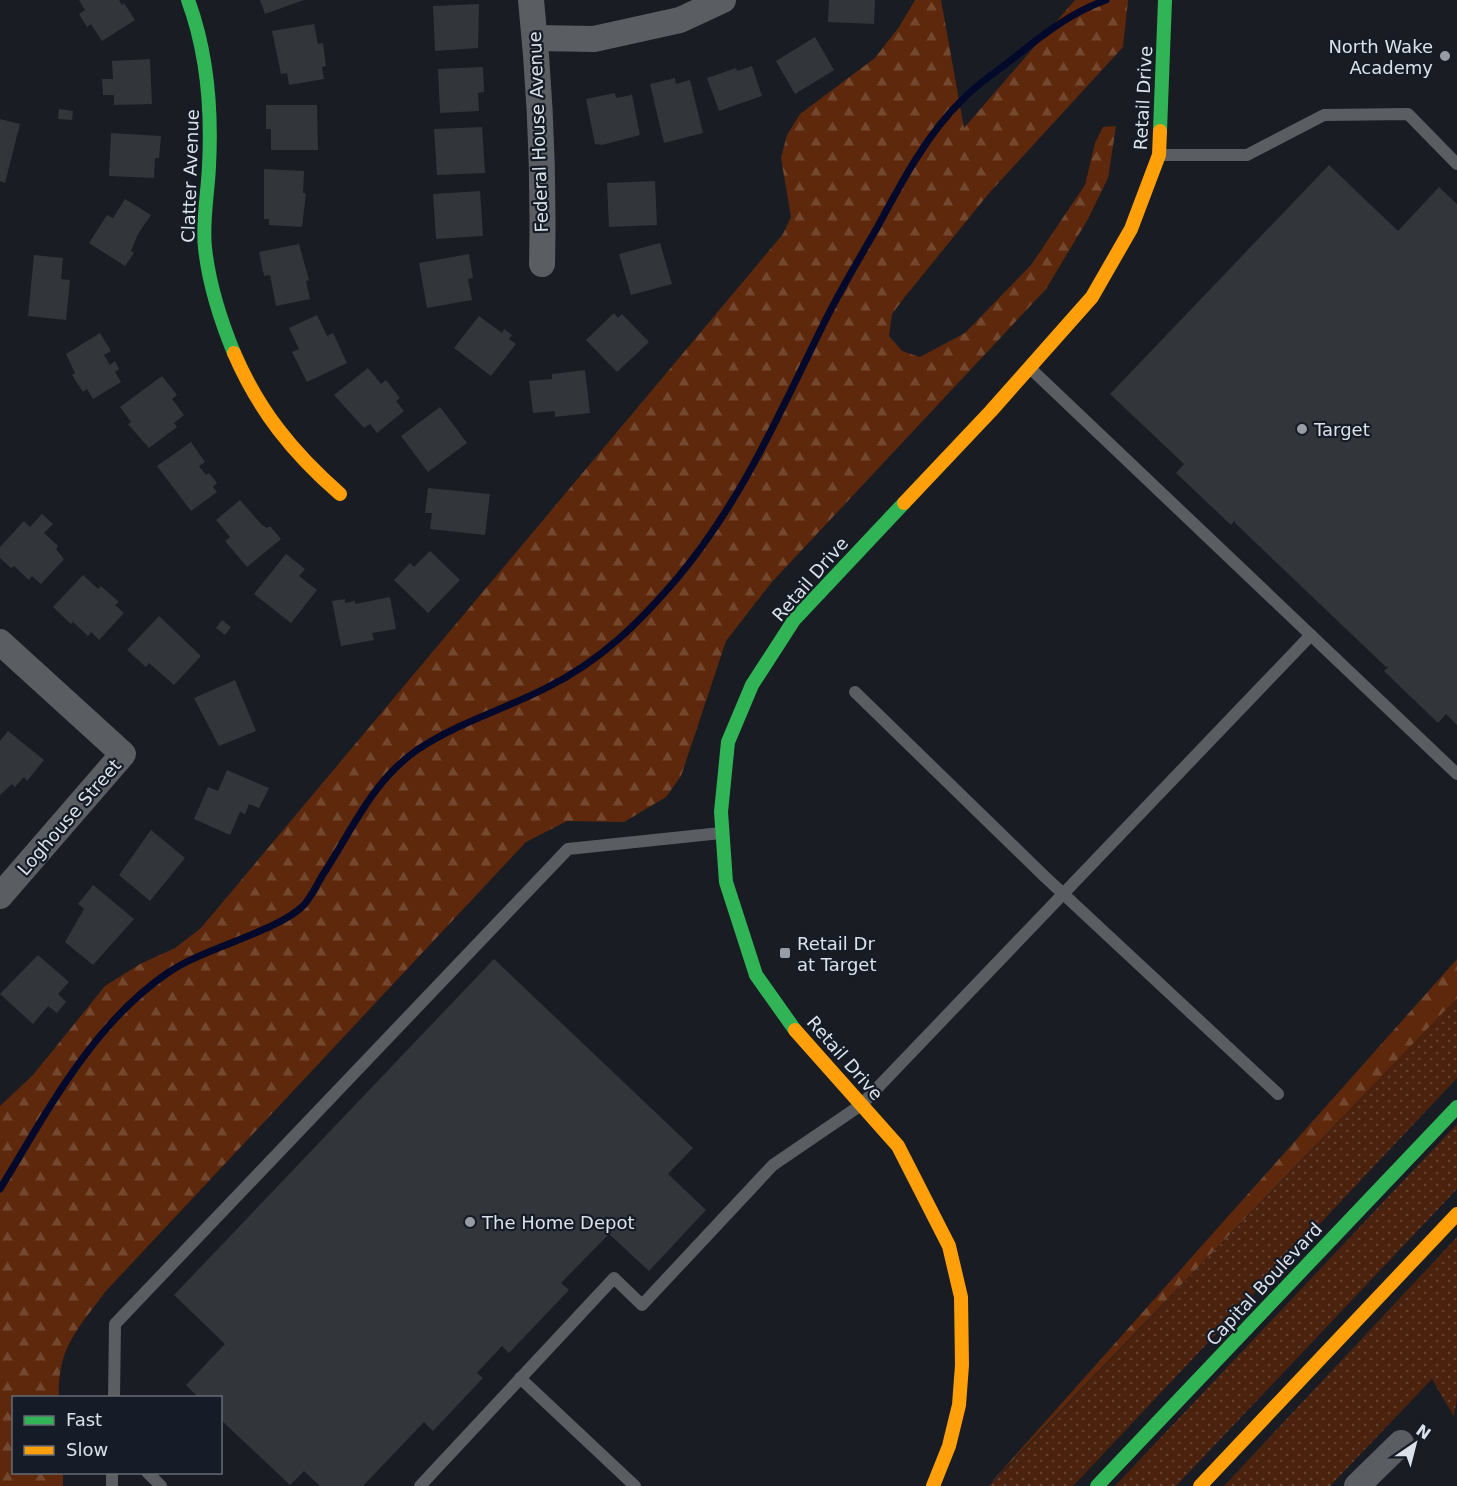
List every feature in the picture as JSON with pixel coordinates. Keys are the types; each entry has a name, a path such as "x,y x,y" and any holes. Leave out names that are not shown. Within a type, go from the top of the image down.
{"main road":[{"name":"Clatter Avenue","path":"188,0 200,29 212,113 205,247 214,297 233,349 265,412 304,462 340,494"},
{"name":"Retail Drive","path":"933,1486 949,1446 959,1405 961,1297 949,1246 898,1146 786,1019 756,975 726,882 721,812 728,742 752,685 794,620 1030,368 1092,297 1131,229 1159,155 1165,0"},
{"name":"Capital Boulevard","path":"1097,1486 1457,1107"},
{"path":"1200,1486 1457,1214"}],"street":[{"name":"Federal House Avenue","path":"531,0 535,38 543,220 542,264"},
{"path":"535,38 594,39 680,20 723,0"},
{"name":"Loghouse Street","path":"0,642 123,754 0,896"},
{"path":"1357,1486 1401,1443"}],"lane":[{"path":"1159,155 1247,155 1324,114 1407,114 1457,164"},
{"path":"1030,368 1457,774"},
{"path":"420,1486 614,1278 642,1305 773,1165 861,1105 1311,635"},
{"path":"855,692 1063,894 1278,1094"},
{"path":"114,1396 115,1324 568,849 722,833"},
{"path":"520,1378 635,1486"},
{"path":"148,1474 160,1486"}],"shaded area":[{"path":"1457,998 1457,1078 1073,1486 989,1486"},
{"path":"1457,1124 1457,1189 1176,1486 1115,1486"},
{"path":"1457,1237 1457,1397 1454,1417 1432,1379 1330,1486 1224,1486"}],"green space":[{"path":"915,0 941,0 964,128 1075,0 1128,0 1123,47 990,192 904,298 892,314 889,336 902,351 920,357 965,333 1031,265 1085,185 1095,143 1103,127 1116,126 1108,178 1088,219 1046,289 771,583 726,641 681,776 666,797 624,822 567,821 526,842 105,1292 71,1340 62,1365 59,1396 12,1396 12,1474 63,1474 63,1486 0,1486 0,1106 33,1075 105,986 140,964 175,948 201,928 783,234 791,217 781,158 787,135 800,114 875,58 899,27"},
{"path":"1457,959 1457,998 988,1486"}],"building":[{"path":"79,0 119,0 122,5 124,3 135,20 102,41 91,24 87,27 79,14 85,10"},
{"path":"260,0 304,0 265,14"},
{"path":"829,0 875,0 874,24 828,22"},
{"path":"479,4 478,48 435,51 433,6"},
{"path":"314,24 318,44 323,43 326,66 322,67 324,79 289,85 287,73 281,74 272,31"},
{"path":"815,37 834,70 795,94 776,61"},
{"path":"150,59 152,104 114,105 114,95 103,95 102,79 113,79 112,61"},
{"path":"752,66 762,96 719,111 707,78 736,68 737,71"},
{"path":"483,67 484,92 478,93 479,111 440,113 438,69"},
{"path":"675,78 676,84 690,80 703,133 664,143 650,84"},
{"path":"615,93 616,98 632,95 640,135 602,145 595,144 586,99"},
{"path":"266,105 317,105 318,150 271,150 271,129 266,129"},
{"path":"59,109 73,111 72,120 58,119"},
{"path":"0,119 20,124 5,183 0,181"},
{"path":"482,127 485,173 437,175 434,129"},
{"path":"111,133 161,136 159,158 155,158 154,178 109,176"},
{"name":"Target","path":"1329,165 1398,231 1439,187 1457,204 1457,725 1446,714 1438,723 1384,671 1389,666 1386,667 1235,523 1235,520 1231,525 1176,473 1184,464 1110,394"},
{"path":"264,169 304,171 303,193 306,194 302,227 269,225 269,219 264,219"},
{"path":"655,181 657,225 609,227 607,183"},
{"path":"480,191 483,236 436,239 433,194"},
{"path":"125,199 151,215 138,234 131,251 134,253 125,266 89,243 107,215 113,218"},
{"path":"660,243 672,284 631,295 619,254"},
{"path":"299,244 309,280 306,281 310,299 276,306 270,275 264,276 259,252"},
{"path":"469,254 473,278 468,279 472,300 427,308 419,263"},
{"path":"34,255 63,258 61,279 70,280 66,320 28,316"},
{"path":"614,313 618,318 622,314 649,342 617,372 586,340"},
{"path":"317,315 327,336 333,333 347,363 307,382 292,352 299,349 289,328"},
{"path":"479,316 502,333 504,329 512,335 509,339 516,344 491,376 454,348"},
{"path":"100,333 111,351 104,355 110,365 115,361 119,369 115,372 121,382 93,399 87,389 83,392 72,375 75,373 66,354"},
{"path":"368,368 381,384 386,380 400,398 396,401 404,411 377,433 370,424 364,428 334,395"},
{"path":"585,370 590,413 555,417 555,411 533,413 529,381 552,379 552,374"},
{"path":"162,376 177,395 172,399 184,415 174,423 177,427 149,448 128,424 131,422 120,407"},
{"path":"440,407 467,443 428,472 401,436"},
{"path":"191,442 205,462 199,466 217,483 213,487 217,492 191,511 157,466"},
{"path":"428,488 490,494 485,535 430,529 432,513 425,513"},
{"path":"240,500 262,525 267,528 270,526 281,539 247,567 225,541 230,537 216,520"},
{"path":"42,514 53,524 44,533 58,546 56,549 64,559 41,584 32,576 29,580 14,566 11,568 0,558 0,547 24,521 30,527"},
{"path":"430,551 460,580 428,613 394,580 410,563 414,567"},
{"path":"286,554 305,569 299,576 317,590 291,623 254,594"},
{"path":"83,575 98,589 101,586 119,602 115,605 124,613 99,640 91,632 88,636 73,622 71,624 53,607"},
{"path":"390,597 396,629 372,633 374,640 341,646 332,601 345,599 345,603 355,601 355,604"},
{"path":"159,616 201,656 174,685 149,663 146,667 127,650"},
{"path":"222,620 231,627 225,635 216,628"},
{"path":"235,680 256,731 219,746 194,698"},
{"path":"8,731 44,760 27,781 24,777 15,787 12,784 0,795 0,741"},
{"path":"227,770 269,788 259,808 249,804 245,814 240,812 230,835 194,819 208,787 218,791"},
{"path":"151,830 185,858 150,901 119,875"},
{"path":"93,885 134,919 93,965 65,942 84,909 78,904"},
{"path":"38,955 69,982 58,994 66,1002 57,1013 48,1006 33,1024 0,994"},
{"name":"The Home Depot","path":"494,959 693,1148 668,1174 706,1210 649,1271 609,1234 561,1283 569,1290 509,1353 502,1346 477,1373 483,1378 433,1431 424,1422 363,1486 320,1486 304,1471 290,1485 222,1421 222,1396 197,1396 186,1385 225,1344 174,1295"}],"waterway":[{"path":"0,1189 73,1071 94,1043 142,993 184,963 292,915 307,902 364,808 387,777 401,763 432,740 530,696 584,666 602,653 650,609 702,547 742,485 844,285 905,176 937,128 974,89 1035,41 1069,18 1106,0"}],"traffic: fast":[{"path":"188,0 200,41 209,103 210,145 205,248 216,302 234,353"},
{"path":"1160,131 1165,0"},
{"path":"795,1030 756,975 726,882 721,812 728,742 752,685 794,620 904,503"},
{"path":"1097,1486 1457,1107"}],"traffic: slow":[{"path":"904,503 991,411 1092,297 1131,229 1159,155 1160,131"},
{"path":"234,353 254,394 279,430 307,463 340,494"},
{"path":"795,1030 898,1146 949,1246 961,1297 962,1365 959,1405 949,1446 933,1486"},
{"path":"1200,1486 1457,1214"}],"place":[{"name":"North Wake Academy","path":"1445,56"},
{"name":"Target","path":"1302,429"},
{"name":"Retail Dr at Target","path":"785,953"},
{"name":"The Home Depot","path":"470,1222"}]}
